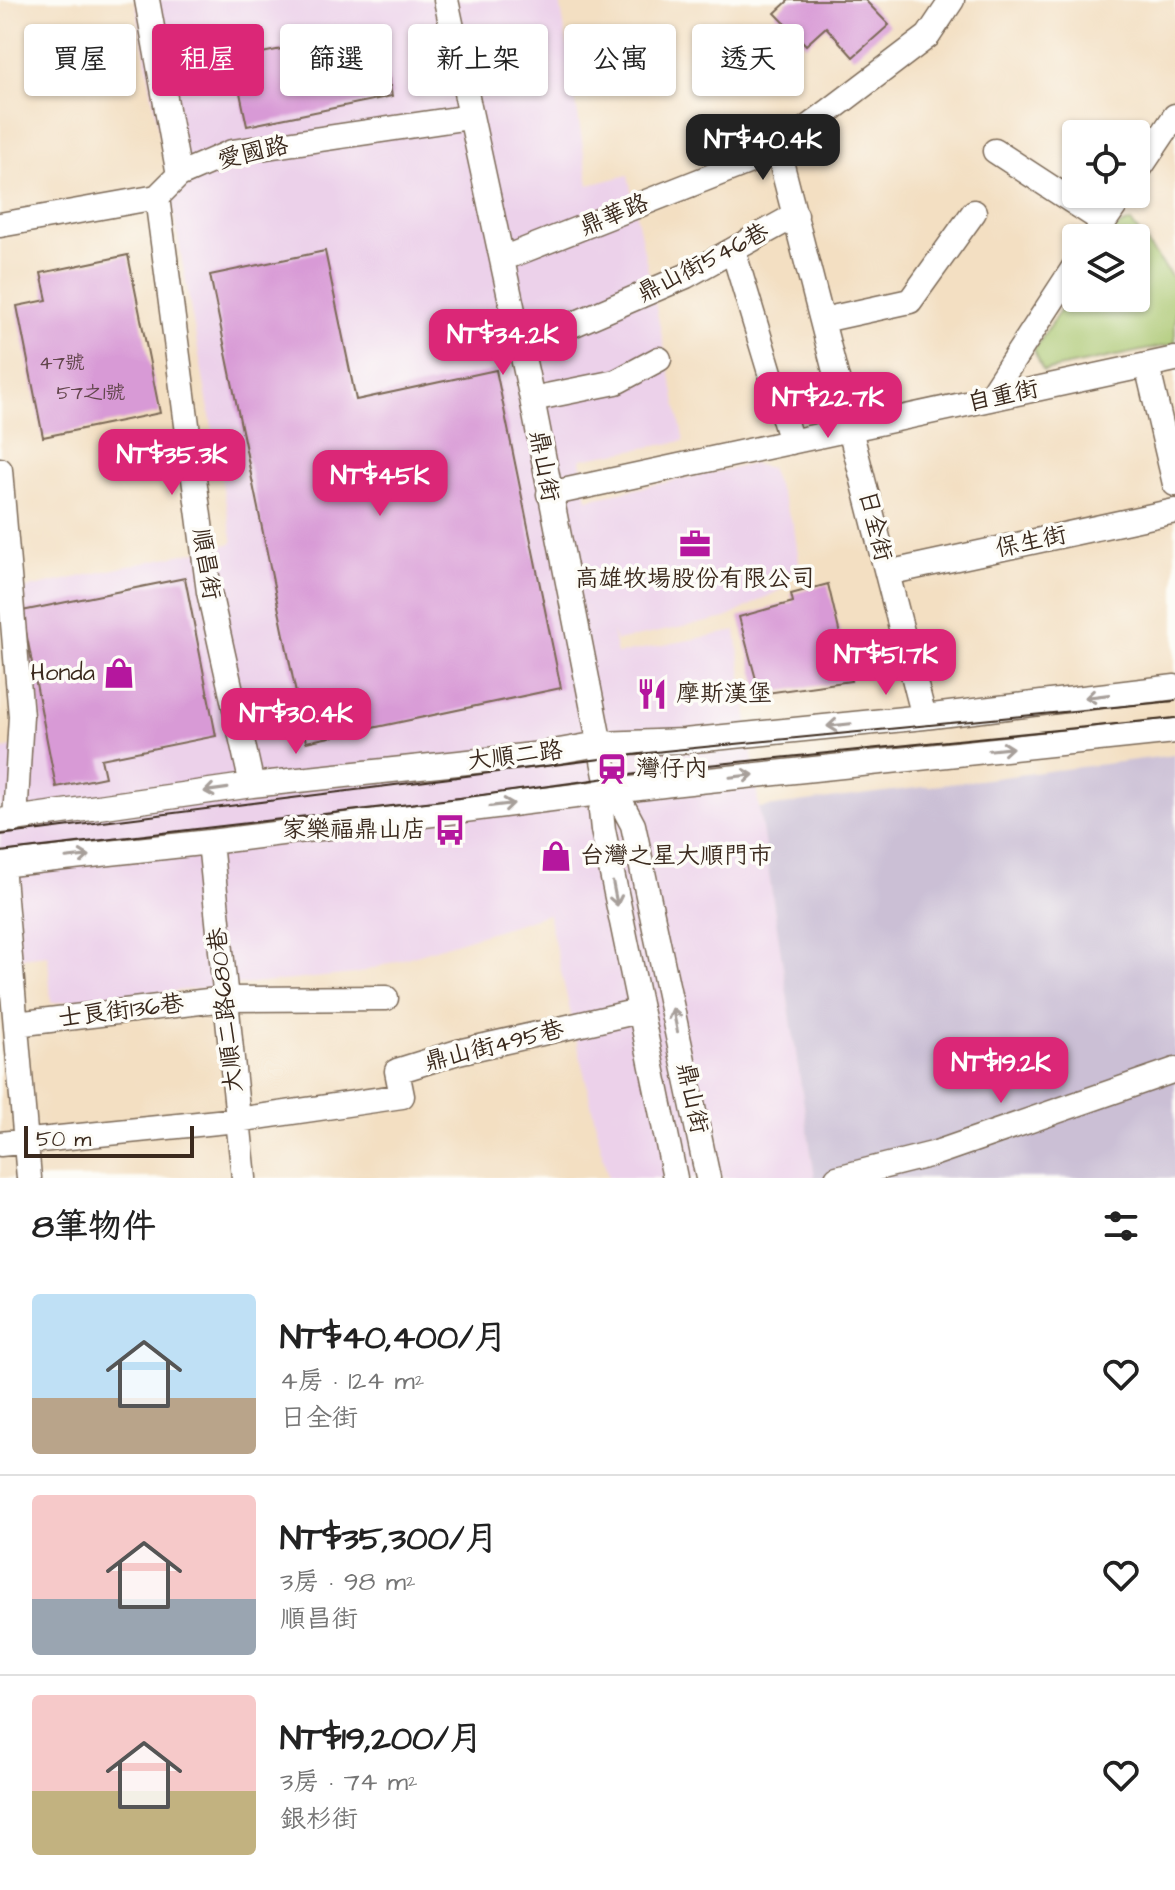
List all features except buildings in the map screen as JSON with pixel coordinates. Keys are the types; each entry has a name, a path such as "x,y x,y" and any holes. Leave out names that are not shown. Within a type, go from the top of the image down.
{"street":[{"path":"147,0 179,175"},
{"name":"鼎華路","path":"502,259 778,150 928,36 952,0"},
{"name":"鼎山街","path":"455,2 470,117 532,399 609,791 624,808 633,825 708,1178"},
{"path":"1150,153 1175,116"},
{"name":"愛國路","path":"157,197 179,175 232,152 470,117"},
{"name":"日全街","path":"778,150 924,717"},
{"path":"995,151 1090,224"},
{"path":"0,225 157,197"},
{"name":"順昌街","path":"157,197 209,592 252,785"},
{"path":"823,320 910,301 974,212"},
{"name":"鼎山街546巷","path":"521,347 686,276 796,215"},
{"path":"733,250 791,442"},
{"path":"988,399 1062,285"},
{"path":"532,399 616,382 659,359"},
{"name":"自重街","path":"549,494 1175,359"},
{"path":"1147,365 1175,484"},
{"path":"0,470 21,716 8,820"},
{"name":"保生街","path":"887,573 1175,511"},
{"name":"大順二路","path":"8,820 252,785 542,754 599,744 684,741 1175,687"},
{"name":"大順二路","path":"1,865 210,842 609,791 1175,731"},
{"name":"鼎山街","path":"609,791 601,811 603,830 675,1178"},
{"name":"大順二路680巷","path":"210,842 244,1178"},
{"path":"1,865 6,971 16,1024 12,1142 29,1178"},
{"name":"士良街136巷","path":"16,1024 225,999 386,998"},
{"name":"鼎山街495巷","path":"237,1120 402,1096 397,1071 458,1052 639,1011"},
{"path":"837,1178 933,1154 1175,1070"},
{"path":"12,1142 237,1120"}],"shaded area":[{"path":"135,0 560,0 564,26 564,96 575,96 589,185 628,175 684,441 580,459 587,499 753,464 770,468 794,527 799,562 786,587 726,618 616,641 612,631 617,654 736,631 759,808 815,1178 608,1178 548,914 355,974 51,1003 48,955 0,960 0,750 32,742 24,589 233,543 152,96 264,96 264,24 152,24 152,94"},
{"path":"1175,755 1175,1178 815,1178 759,808"}],"green space":[{"path":"1150,247 1175,281 1175,344 1043,371 1034,350 1062,307 1062,312 1150,312"}],"tram line":[{"path":"0,835 664,751 1175,701"},
{"path":"0,852 460,798 688,767 1175,718"}],"place":[{"name":"高雄牧場股份有限公司","path":"695,544"},
{"name":"Honda","path":"119,673"},
{"name":"摩斯漢堡","path":"652,694"},
{"name":"灣仔內","path":"612,769"},
{"name":"家樂福鼎山店","path":"450,830"},
{"name":"台灣之星大順門市","path":"556,856"}]}
